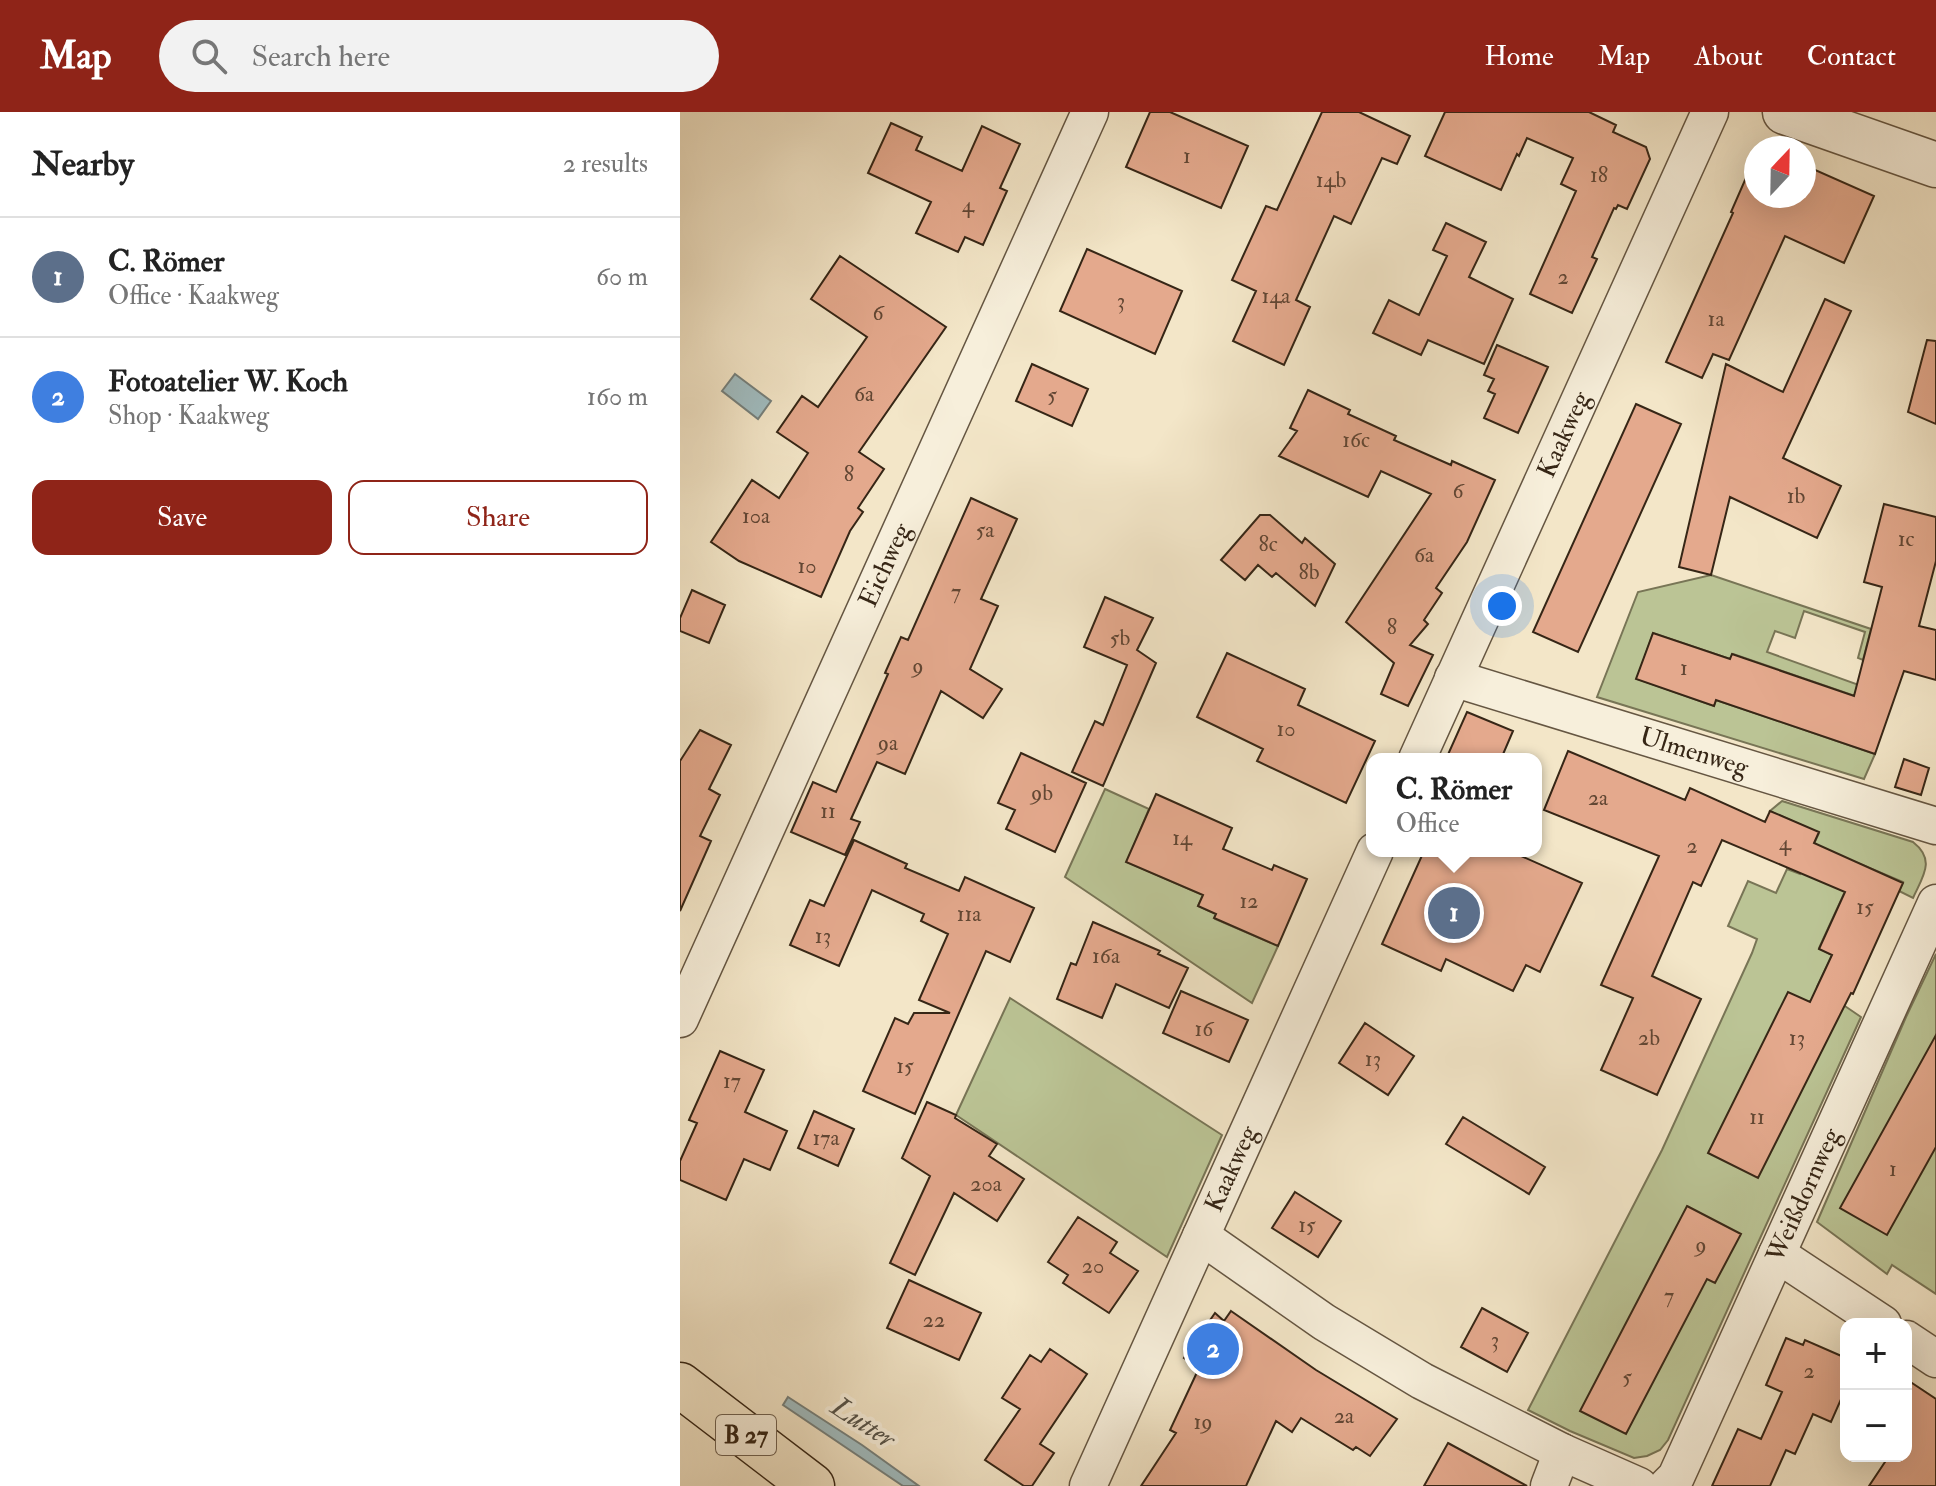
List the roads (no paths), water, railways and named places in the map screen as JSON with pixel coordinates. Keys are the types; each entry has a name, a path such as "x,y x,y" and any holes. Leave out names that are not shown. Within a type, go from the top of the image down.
{"main road":[{"name":"B 27","path":"680,1385 812,1486"}],"street":[{"name":"Eichweg","path":"680,1019 1090,112"},
{"name":"Kaakweg","path":"1420,753 1710,112"},
{"path":"1785,112 1936,165"},
{"name":"Ulmenweg","path":"1453,678 1936,826"},
{"name":"Kaakweg","path":"1088,1486 1372,857"},
{"name":"Weißdornweg","path":"1667,1486 1676,1477 1936,903"},
{"path":"1201,1236 1324,1322 1422,1381 1562,1452 1639,1486"},
{"path":"1777,1254 1874,1318"},
{"path":"1912,1343 1936,1359"},
{"path":"1549,1486 1562,1452"}],"water":[{"path":"735,374 771,401 758,419 722,391"},
{"path":"788,1397 919,1486 903,1486 783,1405"}],"place":[{"name":"C. Römer","path":"1454,913"},
{"name":"Fotoatelier W. Koch","path":"1213,1349"}],"water label":[{"name":"Lutter","path":"863,1423"}]}
